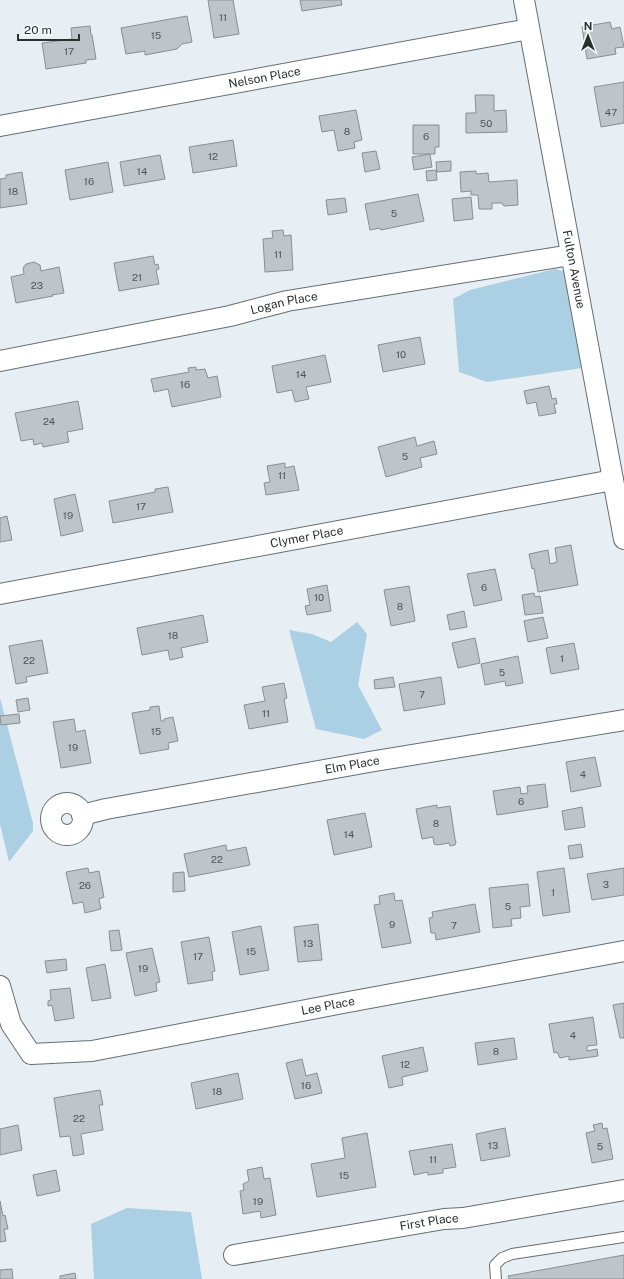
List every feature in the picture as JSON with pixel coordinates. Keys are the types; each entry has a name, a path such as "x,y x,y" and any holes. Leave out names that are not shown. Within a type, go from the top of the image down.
{"street":[{"name":"Fulton Avenue","path":"524,0 624,539"},
{"name":"Nelson Place","path":"0,126 529,30"},
{"name":"Logan Place","path":"0,361 230,316 287,301 571,255"},
{"name":"Clymer Place","path":"0,594 613,480"},
{"name":"Elm Place","path":"82,815 106,809 368,762 624,720"},
{"name":"Lee Place","path":"0,986 11,1024 31,1054 92,1051 624,951"},
{"name":"First Place","path":"234,1255 624,1190"}],"lane":[{"path":"496,1279 495,1265 502,1258 512,1254 624,1237"}],"shaded area":[{"path":"555,269 566,272 582,368 487,382 459,372 453,299 470,290"},
{"path":"357,622 367,634 358,685 382,730 364,739 316,729 289,630 312,634 331,642"},
{"path":"0,698 33,823 33,831 9,862 0,824"},
{"path":"127,1208 191,1212 202,1279 94,1279 91,1224"}],"building":[{"path":"208,0 233,0 239,34 214,38"},
{"path":"300,0 341,0 342,5 302,11"},
{"path":"187,16 192,42 182,44 177,49 145,55 145,51 126,54 121,28"},
{"path":"610,22 612,29 620,27 624,47 615,48 616,54 587,59 582,27"},
{"path":"90,26 96,59 86,60 86,63 46,69 42,43 72,39 71,28"},
{"path":"624,82 624,123 601,127 594,87"},
{"path":"475,95 494,95 494,111 506,110 507,132 466,133 466,113 476,113"},
{"path":"356,110 362,140 354,142 355,148 338,151 334,130 322,132 319,116"},
{"path":"413,125 439,125 439,147 435,147 435,154 413,154"},
{"path":"233,140 237,166 193,173 189,147"},
{"path":"376,151 380,169 365,172 362,153"},
{"path":"430,154 432,167 414,170 412,157"},
{"path":"160,155 165,179 124,186 120,162"},
{"path":"451,161 451,171 437,172 436,162"},
{"path":"108,162 113,192 70,200 65,170"},
{"path":"436,170 437,180 427,181 426,171"},
{"path":"476,171 476,174 488,173 489,182 517,180 518,205 504,206 502,203 492,203 492,209 479,209 478,195 471,195 471,191 461,192 460,172"},
{"path":"22,172 27,204 0,208 0,179 6,178 6,175"},
{"path":"418,194 424,221 381,230 380,228 370,230 365,204"},
{"path":"471,197 473,219 454,221 452,199"},
{"path":"345,198 347,212 328,215 326,200"},
{"path":"283,230 284,236 291,235 293,270 265,272 263,239 273,238 272,231"},
{"path":"153,256 155,265 158,264 159,269 156,270 159,284 119,291 114,263"},
{"path":"34,262 40,265 41,271 59,267 64,293 16,303 11,277 24,274 23,268 26,264"},
{"path":"420,337 425,364 383,372 378,345"},
{"path":"325,355 331,382 306,387 309,399 295,402 292,390 277,393 272,366"},
{"path":"196,367 196,370 205,369 208,378 217,376 221,397 172,407 168,389 154,392 151,379 189,372 188,368"},
{"path":"549,386 552,399 556,398 557,404 554,404 556,413 539,416 536,402 527,404 524,391"},
{"path":"78,401 83,429 67,432 69,442 43,447 42,443 34,445 33,439 21,441 15,413"},
{"path":"415,437 417,446 434,441 437,454 420,458 422,467 386,477 378,447"},
{"path":"285,463 285,468 294,466 299,490 266,495 264,483 270,482 267,466"},
{"path":"168,487 173,512 113,523 109,501 155,492 155,489"},
{"path":"75,494 83,531 61,536 54,499"},
{"path":"7,516 12,540 0,542 0,518"},
{"path":"571,545 578,585 538,592 534,568 532,569 529,554 548,550 550,564 557,562 555,548"},
{"path":"495,569 502,600 474,606 467,574"},
{"path":"327,585 331,611 307,615 305,606 310,605 307,589"},
{"path":"409,586 415,621 391,626 384,590"},
{"path":"534,593 535,597 540,596 543,613 525,615 522,595"},
{"path":"464,611 467,627 450,630 447,615"},
{"path":"203,615 208,642 181,648 183,657 170,660 168,650 142,655 137,628"},
{"path":"543,617 548,638 528,642 524,621"},
{"path":"475,638 480,663 458,668 452,643"},
{"path":"42,640 48,673 26,677 27,682 16,684 9,646"},
{"path":"574,643 579,669 551,674 546,648"},
{"path":"518,656 523,683 506,686 505,681 485,685 481,664"},
{"path":"393,677 395,687 375,689 374,680"},
{"path":"441,677 445,704 404,711 399,684"},
{"path":"284,683 287,698 284,699 288,722 249,729 244,705 265,701 262,687"},
{"path":"28,698 30,710 18,712 16,700"},
{"path":"159,706 161,721 173,717 178,741 168,743 169,749 140,754 132,713 150,710 150,707"},
{"path":"19,714 20,723 1,725 0,716"},
{"path":"74,719 76,732 85,730 91,763 61,768 53,722"},
{"path":"595,757 601,786 571,792 566,762"},
{"path":"545,784 548,807 497,815 493,791 520,787 521,794 528,793 527,786"},
{"path":"437,805 437,808 450,806 456,842 455,845 450,846 449,843 434,844 433,837 422,839 416,809"},
{"path":"582,807 585,827 565,830 562,811"},
{"path":"365,813 372,847 334,855 327,820"},
{"path":"581,844 583,857 570,859 568,846"},
{"path":"226,845 227,851 246,847 250,865 189,877 184,854"},
{"path":"88,868 89,873 99,871 104,897 99,899 101,909 85,913 83,902 73,904 66,872"},
{"path":"564,868 570,912 543,916 537,872"},
{"path":"624,868 624,895 592,900 587,874"},
{"path":"184,872 185,891 173,892 173,873"},
{"path":"528,884 530,906 520,907 521,918 511,919 512,926 493,928 489,888"},
{"path":"394,893 395,901 402,900 411,943 382,948 374,905 380,904 379,896"},
{"path":"475,904 480,932 436,940 435,933 431,933 429,918 433,917 432,912"},
{"path":"318,924 322,960 298,962 294,927"},
{"path":"261,926 269,970 240,975 232,932"},
{"path":"119,930 122,950 111,951 109,931"},
{"path":"209,937 215,971 212,972 213,980 188,984 181,942"},
{"path":"152,948 160,982 156,983 157,991 135,996 126,953"},
{"path":"66,959 67,970 47,973 45,961"},
{"path":"105,964 111,998 92,1001 86,968"},
{"path":"70,988 74,1018 55,1021 52,1005 48,1006 48,1001 51,1000 50,990"},
{"path":"624,1003 624,1038 620,1038 613,1005"},
{"path":"593,1017 597,1045 587,1046 587,1051 597,1049 598,1056 569,1060 569,1056 560,1058 557,1052 554,1053 549,1024"},
{"path":"514,1038 517,1059 478,1065 475,1043"},
{"path":"423,1047 428,1071 402,1077 403,1085 389,1088 382,1056"},
{"path":"302,1059 306,1076 317,1073 322,1093 295,1099 286,1063"},
{"path":"238,1073 243,1099 196,1109 191,1083"},
{"path":"100,1090 103,1105 99,1105 103,1130 81,1134 84,1154 73,1156 70,1136 60,1137 54,1098"},
{"path":"602,1123 603,1129 607,1128 613,1159 592,1163 586,1133 595,1131 593,1125"},
{"path":"18,1125 22,1150 0,1155 0,1129"},
{"path":"505,1128 510,1156 481,1161 476,1134"},
{"path":"367,1133 376,1187 317,1197 311,1164 345,1158 342,1138"},
{"path":"452,1144 456,1167 443,1169 443,1173 428,1175 428,1172 414,1175 409,1151"},
{"path":"262,1167 264,1179 270,1178 276,1215 261,1218 260,1211 243,1214 240,1191 244,1190 243,1184 249,1181 247,1170"},
{"path":"56,1170 60,1191 37,1196 33,1175"},
{"path":"0,1201 3,1216 5,1215 8,1229 4,1229 6,1241 0,1242"},
{"path":"624,1255 624,1279 509,1279 508,1276"},
{"path":"12,1269 13,1279 0,1279 0,1270"},
{"path":"75,1273 76,1279 60,1279 60,1276"}]}
